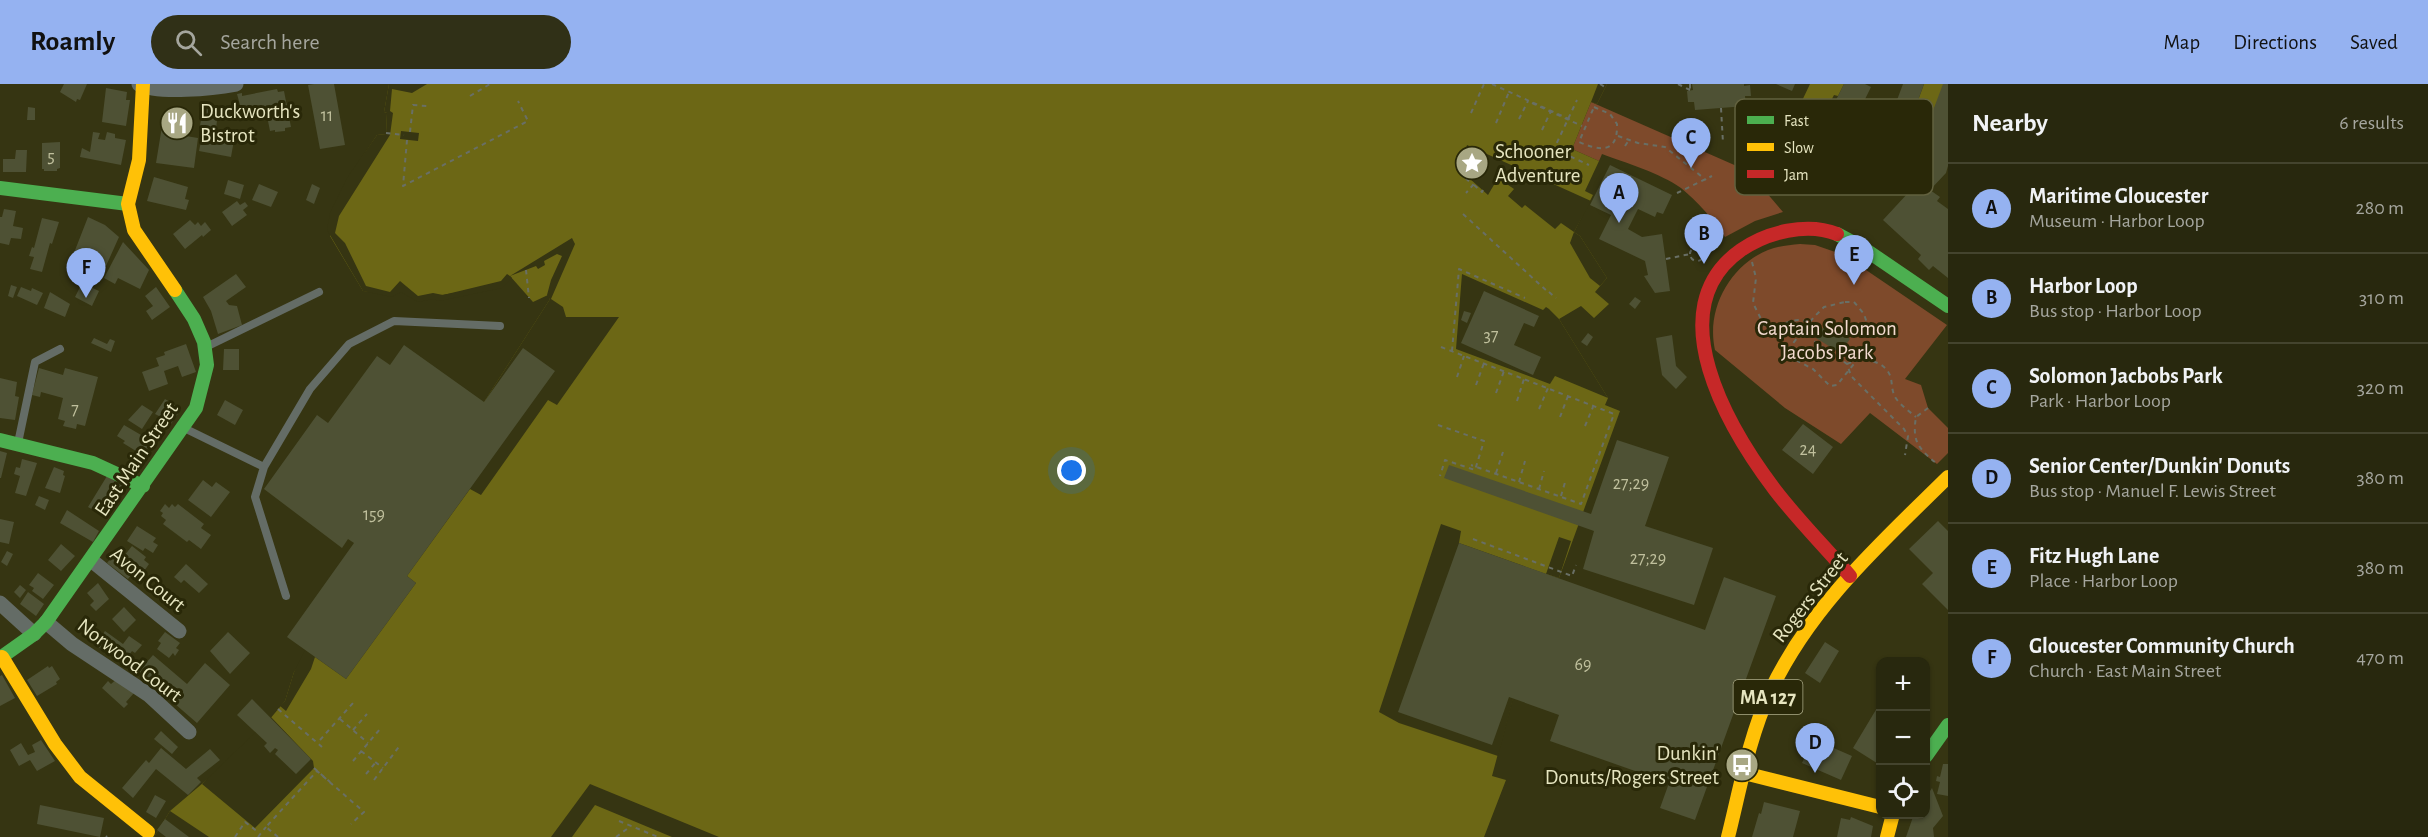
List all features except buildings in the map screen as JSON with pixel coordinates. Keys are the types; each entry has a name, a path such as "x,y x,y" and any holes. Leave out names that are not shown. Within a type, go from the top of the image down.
{"street":[{"path":"142,85 176,89 236,84"},
{"name":"East Main Street","path":"1,658 34,634 46,622 91,561 196,408 207,365 205,348 194,318 134,230 128,204 139,160 142,85"},
{"path":"0,188 128,204"},
{"path":"1850,576 1774,489 1756,463 1727,410 1705,358 1702,339 1701,323 1710,285 1714,277 1740,250 1758,239 1785,231 1833,231 1860,246 1948,306"},
{"path":"0,440 93,463 143,486"},
{"name":"Rogers Street","path":"1728,837 1752,740 1770,691 1809,626 1850,576 1948,477"},
{"name":"Avon Court","path":"91,561 179,631"},
{"path":"0,603 34,634"},
{"name":"Norwood Court","path":"46,622 72,644 149,695 189,732"},
{"path":"1,658 55,744 80,777 148,832"},
{"path":"1930,751 1946,732"},
{"path":"1744,773 1876,806"},
{"path":"1887,837 1892,819"}],"lane":[{"path":"205,348 319,292"},
{"path":"286,596 255,497 264,467 310,389 349,344 394,321 500,326"},
{"path":"18,444 34,362 60,349"},
{"path":"183,428 264,467"}],"path":[{"path":"479,84 482,89"},
{"path":"470,96 490,84"},
{"path":"1471,113 1484,84"},
{"path":"1492,84 1586,128"},
{"path":"1599,84 1605,87"},
{"path":"1678,84 1690,90 1690,84"},
{"path":"1496,123 1509,92"},
{"path":"1577,100 1553,150 1596,168"},
{"path":"408,140 403,186 528,120 518,101"},
{"path":"1519,119 1528,101"},
{"path":"1532,103 1569,119"},
{"path":"410,132 413,105 427,106"},
{"path":"1594,107 1613,117 1617,124 1616,135 1610,146 1597,149 1580,142 1586,128 1594,107"},
{"path":"1721,108 1724,143"},
{"path":"1542,130 1551,111"},
{"path":"386,133 404,135"},
{"path":"1616,135 1665,147 1706,180"},
{"path":"1626,146 1629,140"},
{"path":"1583,162 1589,165"},
{"path":"1459,172 1473,185 1466,193"},
{"path":"1677,193 1712,176"},
{"path":"1465,178 1482,192 1483,190"},
{"path":"1463,214 1549,293"},
{"path":"1666,259 1690,254 1696,248 1702,250 1704,254"},
{"path":"1704,254 1714,252"},
{"path":"1690,254 1693,260 1697,261 1701,260 1704,254"},
{"path":"1752,260 1756,278 1753,303 1765,327 1771,328 1794,319 1810,322"},
{"path":"1452,351 1459,269 1525,298"},
{"path":"526,270 529,298"},
{"path":"1539,284 1556,298"},
{"path":"1854,302 1864,314 1871,336 1857,360 1837,385 1830,386 1813,369 1790,357 1790,347 1824,307 1833,303 1854,302"},
{"path":"1810,322 1814,331 1814,341 1847,364 1848,371 1904,429 1908,436 1905,455"},
{"path":"1441,347 1616,415 1581,504 1471,465"},
{"path":"1457,377 1464,356"},
{"path":"1847,364 1857,360 1869,360 1885,368 1890,376 1895,397 1916,417"},
{"path":"1476,385 1484,363"},
{"path":"1496,393 1504,371"},
{"path":"1517,401 1524,379"},
{"path":"1539,409 1548,388"},
{"path":"1560,417 1568,396"},
{"path":"1585,426 1593,405"},
{"path":"1928,408 1916,417 1914,429 1919,449 1937,464"},
{"path":"1438,424 1484,441 1475,470 1445,459 1440,476"},
{"path":"1496,473 1503,452"},
{"path":"1519,482 1525,462"},
{"path":"1539,489 1544,471"},
{"path":"1561,496 1566,479"},
{"path":"1473,539 1572,576 1576,565"},
{"path":"320,740 353,703"},
{"path":"278,708 322,747"},
{"path":"353,730 367,714"},
{"path":"340,718 368,744"},
{"path":"318,744 332,727"},
{"path":"353,761 380,729"},
{"path":"374,780 401,744"},
{"path":"361,751 383,768"},
{"path":"366,774 376,762"},
{"path":"314,768 364,812 351,824"},
{"path":"258,837 317,771 330,782"},
{"path":"619,820 658,837"},
{"path":"241,837 236,836 245,822 258,832"},
{"path":"616,837 631,826"},
{"path":"266,827 278,837"}],"green space":[{"path":"1591,102 1735,165 1735,195 1768,195 1783,212 1755,221 1725,237 1699,205 1673,183 1602,154 1599,161 1572,149"},
{"name":"Captain Solomon Jacobs Park","path":"1800,244 1815,245 1844,255 1947,325 1905,379 1921,385 1928,408 1948,428 1948,453 1937,464 1870,413 1841,444 1785,408 1715,350 1714,320 1724,291 1732,278 1754,257 1768,250"}],"shaded area":[{"path":"389,84 1607,84 1597,104 1591,102 1572,149 1599,161 1585,191 1593,195 1574,232 1580,236 1607,278 1595,292 1609,304 1594,318 1581,306 1559,319 1608,398 1605,405 1620,411 1559,578 1546,574 1492,776 1506,780 1484,837 154,837 170,811 249,744 285,701 294,672 484,402 550,299 548,295 533,302 510,276 501,285 418,299 401,289 392,294 363,291 330,236 359,162 377,135 386,134 387,113 384,112"},
{"path":"1810,84 1948,84 1933,117 1933,99 1803,99"}],"pier":[{"path":"389,84 427,84 412,93 392,89 390,111 393,113 390,135 339,216 335,233 345,243 366,286 390,292 400,281 418,296 433,293 443,295 501,281 507,274 512,278 502,288 439,301 433,299 418,302 401,292 392,297 363,291 327,230 330,213 347,178 377,135 386,134 387,113 384,112"},
{"path":"1598,84 1607,84 1597,104 1591,102"},
{"path":"1844,84 1924,84 1918,99 1832,99 1834,95 1838,96"},
{"path":"401,131 419,133 418,141 400,139"},
{"path":"1467,145 1591,201 1574,232 1561,223 1555,229 1525,205 1522,208 1508,196 1514,189 1498,178 1488,195 1460,170"},
{"path":"1574,232 1580,236 1607,278 1600,286 1590,278 1570,243"},
{"path":"572,238 575,244 551,299 563,307 566,317 619,317 557,405 548,400 481,495 470,489 407,576 416,583 346,679 315,657 311,669 286,711 280,706 285,701 294,672 305,650 484,402 550,299 547,295 551,280 562,256 557,254 544,261 545,265 538,269 536,266 510,276"},
{"path":"1462,274 1543,310 1546,307 1549,309 1559,319 1608,398 1555,376 1550,384 1456,349"},
{"path":"1441,524 1461,531 1459,543 1546,574 1498,756 1399,723 1379,712"},
{"path":"1559,537 1571,541 1559,578 1546,574"},
{"path":"271,717 313,761 314,768 255,828 202,784"},
{"path":"590,784 719,837 672,837 595,805 572,837 551,837"},
{"path":"170,811 209,837 154,837"}],"traffic: fast":[{"path":"0,188 128,204"},
{"path":"1837,234 1863,248 1948,306"},
{"path":"0,658 34,634 46,622 196,408 207,365 204,342 194,319 175,290"},
{"path":"0,440 93,463 143,486"},
{"path":"1930,750 1948,725"}],"traffic: slow":[{"path":"143,84 139,160 128,204 134,230 175,290"},
{"path":"1728,837 1756,727 1786,661 1826,603 1873,551 1948,477"},
{"path":"2,657 55,744 80,777 148,832"},
{"path":"1744,773 1876,806"},
{"path":"1887,837 1892,819"}],"traffic: jam":[{"path":"1837,234 1800,229 1763,238 1741,250 1716,275 1704,304 1703,336 1709,369 1738,435 1775,490 1850,576"}],"place":[{"name":"Duckworth's Bistrot","path":"177,123"},
{"name":"Schooner Adventure","path":"1472,163"},
{"name":"Solomon Jacbobs Park","path":"1691,168"},
{"name":"Maritime Gloucester","path":"1619,223"},
{"name":"Harbor Loop","path":"1704,264"},
{"name":"Fitz Hugh Lane","path":"1854,285"},
{"name":"Gloucester Community Church","path":"86,298"},
{"name":"Dunkin' Donuts/Rogers Street","path":"1742,765"},
{"name":"Senior Center/Dunkin' Donuts","path":"1815,773"}]}
